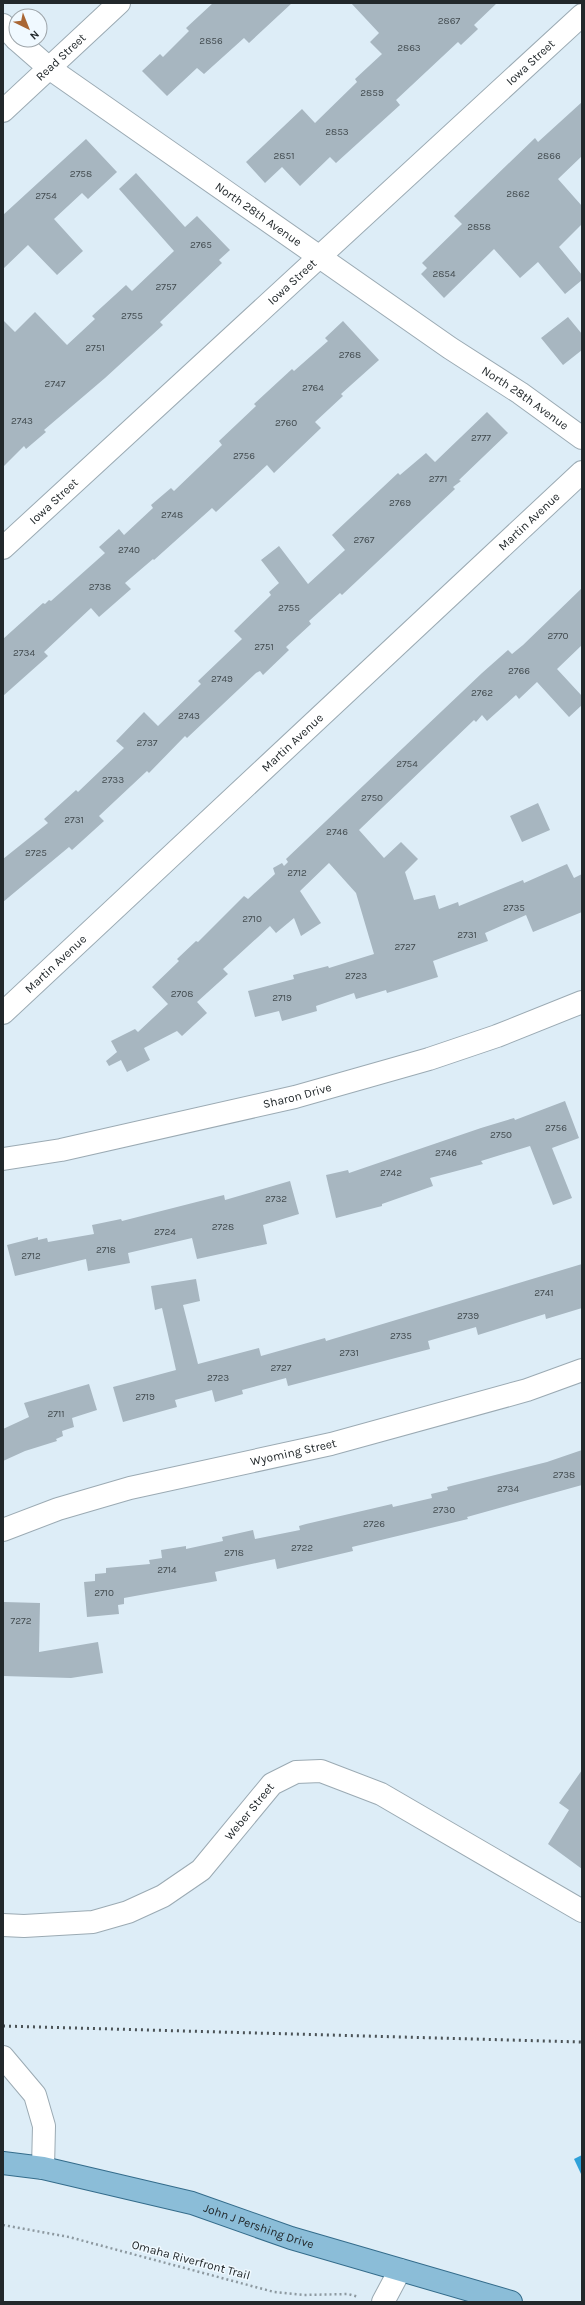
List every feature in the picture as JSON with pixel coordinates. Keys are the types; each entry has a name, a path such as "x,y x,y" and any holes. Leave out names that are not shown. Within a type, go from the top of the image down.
{"main road":[{"name":"John J Pershing Drive","path":"3,2163 43,2168 192,2203 291,2238 510,2302"}],"street":[{"name":"Read Street","path":"3,111 119,3"},
{"name":"Iowa Street","path":"3,548 318,256 582,15"},
{"name":"North 28th Avenue","path":"25,48 49,68 450,348 520,393 582,438"},
{"name":"Martin Avenue","path":"3,1013 582,472"},
{"name":"Sharon Drive","path":"4,1155 61,1150 295,1097 429,1059 497,1036 582,1002"},
{"name":"Wyoming Street","path":"3,1530 58,1509 130,1488 332,1444 527,1390 582,1370"},
{"name":"Weber Street","path":"3,1925 24,1926 93,1922 128,1912 163,1896 201,1870 272,1784 296,1772 321,1772 381,1794 582,1911"},
{"path":"3,2057 35,2095 44,2126 43,2168"},
{"path":"383,2302 400,2270"}],"path":[{"name":"Omaha Riverfront Trail","path":"3,2224 69,2237 274,2292 304,2295 348,2294 361,2298"}],"water":[{"path":"582,2155 582,2176 574,2159"}],"building":[{"path":"213,3 292,3 249,43 244,38 204,74 197,68 167,96 142,71 160,54 163,57 189,31 186,28"},
{"path":"351,3 497,3 474,25 478,29 461,45 458,42 396,100 400,105 336,163 330,157 300,186 282,167 265,183 246,162 302,109 315,123 357,82 355,79 382,54 370,42 379,33"},
{"path":"582,102 582,156 558,179 582,206 582,224 559,247 582,275 582,280 565,294 538,262 520,278 494,249 444,298 421,274 427,268 422,263 462,224 454,216 535,138 538,142"},
{"path":"86,139 117,172 88,199 82,193 54,219 83,251 57,275 28,245 3,269 3,215"},
{"path":"136,173 185,227 197,216 230,250 219,260 222,263 160,322 163,325 105,378 44,430 46,432 26,449 24,446 3,467 3,320 15,332 35,312 67,345 95,319 92,316 126,285 132,291 174,251 119,189"},
{"path":"568,317 582,334 582,350 563,365 541,338"},
{"path":"343,321 379,360 341,394 343,396 315,422 321,428 274,473 267,465 216,512 212,508 154,560 153,559 125,583 131,589 99,617 91,608 44,652 48,656 3,696 3,639 43,603 45,604 49,600 51,601 105,553 99,547 119,529 124,535 153,508 151,505 171,488 174,491 222,445 219,441 256,406 254,404 292,369 294,371 328,341 325,338"},
{"path":"487,412 508,433 459,480 461,481 453,487 455,489 342,595 340,593 309,621 311,624 286,647 289,650 263,675 260,671 256,673 187,738 185,736 149,773 147,771 99,816 104,821 72,850 69,847 3,902 3,859 48,823 44,819 76,790 78,792 124,748 116,741 144,712 158,726 201,684 198,681 242,639 234,631 271,595 269,592 279,583 261,560 279,546 308,584 345,550 332,535 398,473 400,475 426,453 435,462"},
{"path":"582,588 582,645 557,669 582,696 582,705 569,717 537,682 519,699 516,695 487,721 482,715 476,722 474,720 359,830 384,858 401,842 418,859 405,872 414,900 435,895 439,909 458,902 459,906 523,880 524,883 567,864 574,878 582,874 582,912 533,932 526,915 485,933 488,941 433,961 438,977 387,993 386,990 356,999 354,993 316,1006 317,1011 282,1021 279,1011 255,1017 248,991 294,979 293,975 328,966 329,968 374,954 356,893 329,863 300,891 321,923 301,936 294,918 276,933 270,926 223,969 228,974 197,1002 207,1013 182,1036 177,1031 144,1048 150,1060 127,1072 121,1060 109,1066 106,1061 117,1052 111,1041 135,1029 138,1032 168,1004 152,987 179,961 177,959 196,941 198,942 244,896 248,899 275,874 273,868 282,863 284,866 288,862 286,859 482,673 508,650 512,654 523,645"},
{"path":"538,803 550,830 522,842 510,816"},
{"path":"565,1101 579,1138 552,1148 572,1198 553,1205 530,1146 481,1161 483,1164 430,1178 433,1186 382,1204 382,1206 336,1218 326,1175 348,1170 349,1173 481,1128 514,1118 515,1120"},
{"path":"290,1181 299,1214 263,1225 267,1244 197,1259 192,1238 128,1253 130,1263 88,1271 86,1259 15,1276 7,1245 38,1237 38,1240 47,1238 48,1242 94,1234 92,1225 121,1219 122,1221 224,1195 225,1200"},
{"path":"582,1264 582,1308 546,1319 545,1314 478,1335 476,1327 428,1341 430,1349 288,1386 286,1378 242,1390 243,1394 215,1402 212,1390 175,1400 177,1407 123,1422 113,1387 176,1370 162,1308 155,1310 151,1286 196,1279 200,1301 183,1305 198,1364 259,1348 261,1356 325,1338 326,1341"},
{"path":"89,1384 97,1410 72,1418 74,1427 62,1431 63,1436 56,1439 57,1441 25,1451 3,1461 3,1429 29,1417 24,1403"},
{"path":"582,1450 582,1485 467,1517 468,1519 352,1547 353,1551 277,1569 275,1559 215,1572 217,1581 124,1598 124,1604 118,1605 119,1614 87,1617 84,1582 95,1581 95,1574 106,1573 106,1568 150,1564 149,1560 162,1558 161,1550 186,1546 186,1549 223,1541 222,1537 253,1530 255,1539 300,1530 299,1526 306,1524 392,1504 393,1507 432,1498 431,1494 448,1490 447,1487 547,1462"},
{"path":"4,1602 40,1603 39,1652 98,1642 103,1673 71,1678 3,1676"},
{"path":"582,1770 582,1869 548,1844 569,1810 559,1803"}],"railway":[{"path":"3,2026 582,2042"}]}
